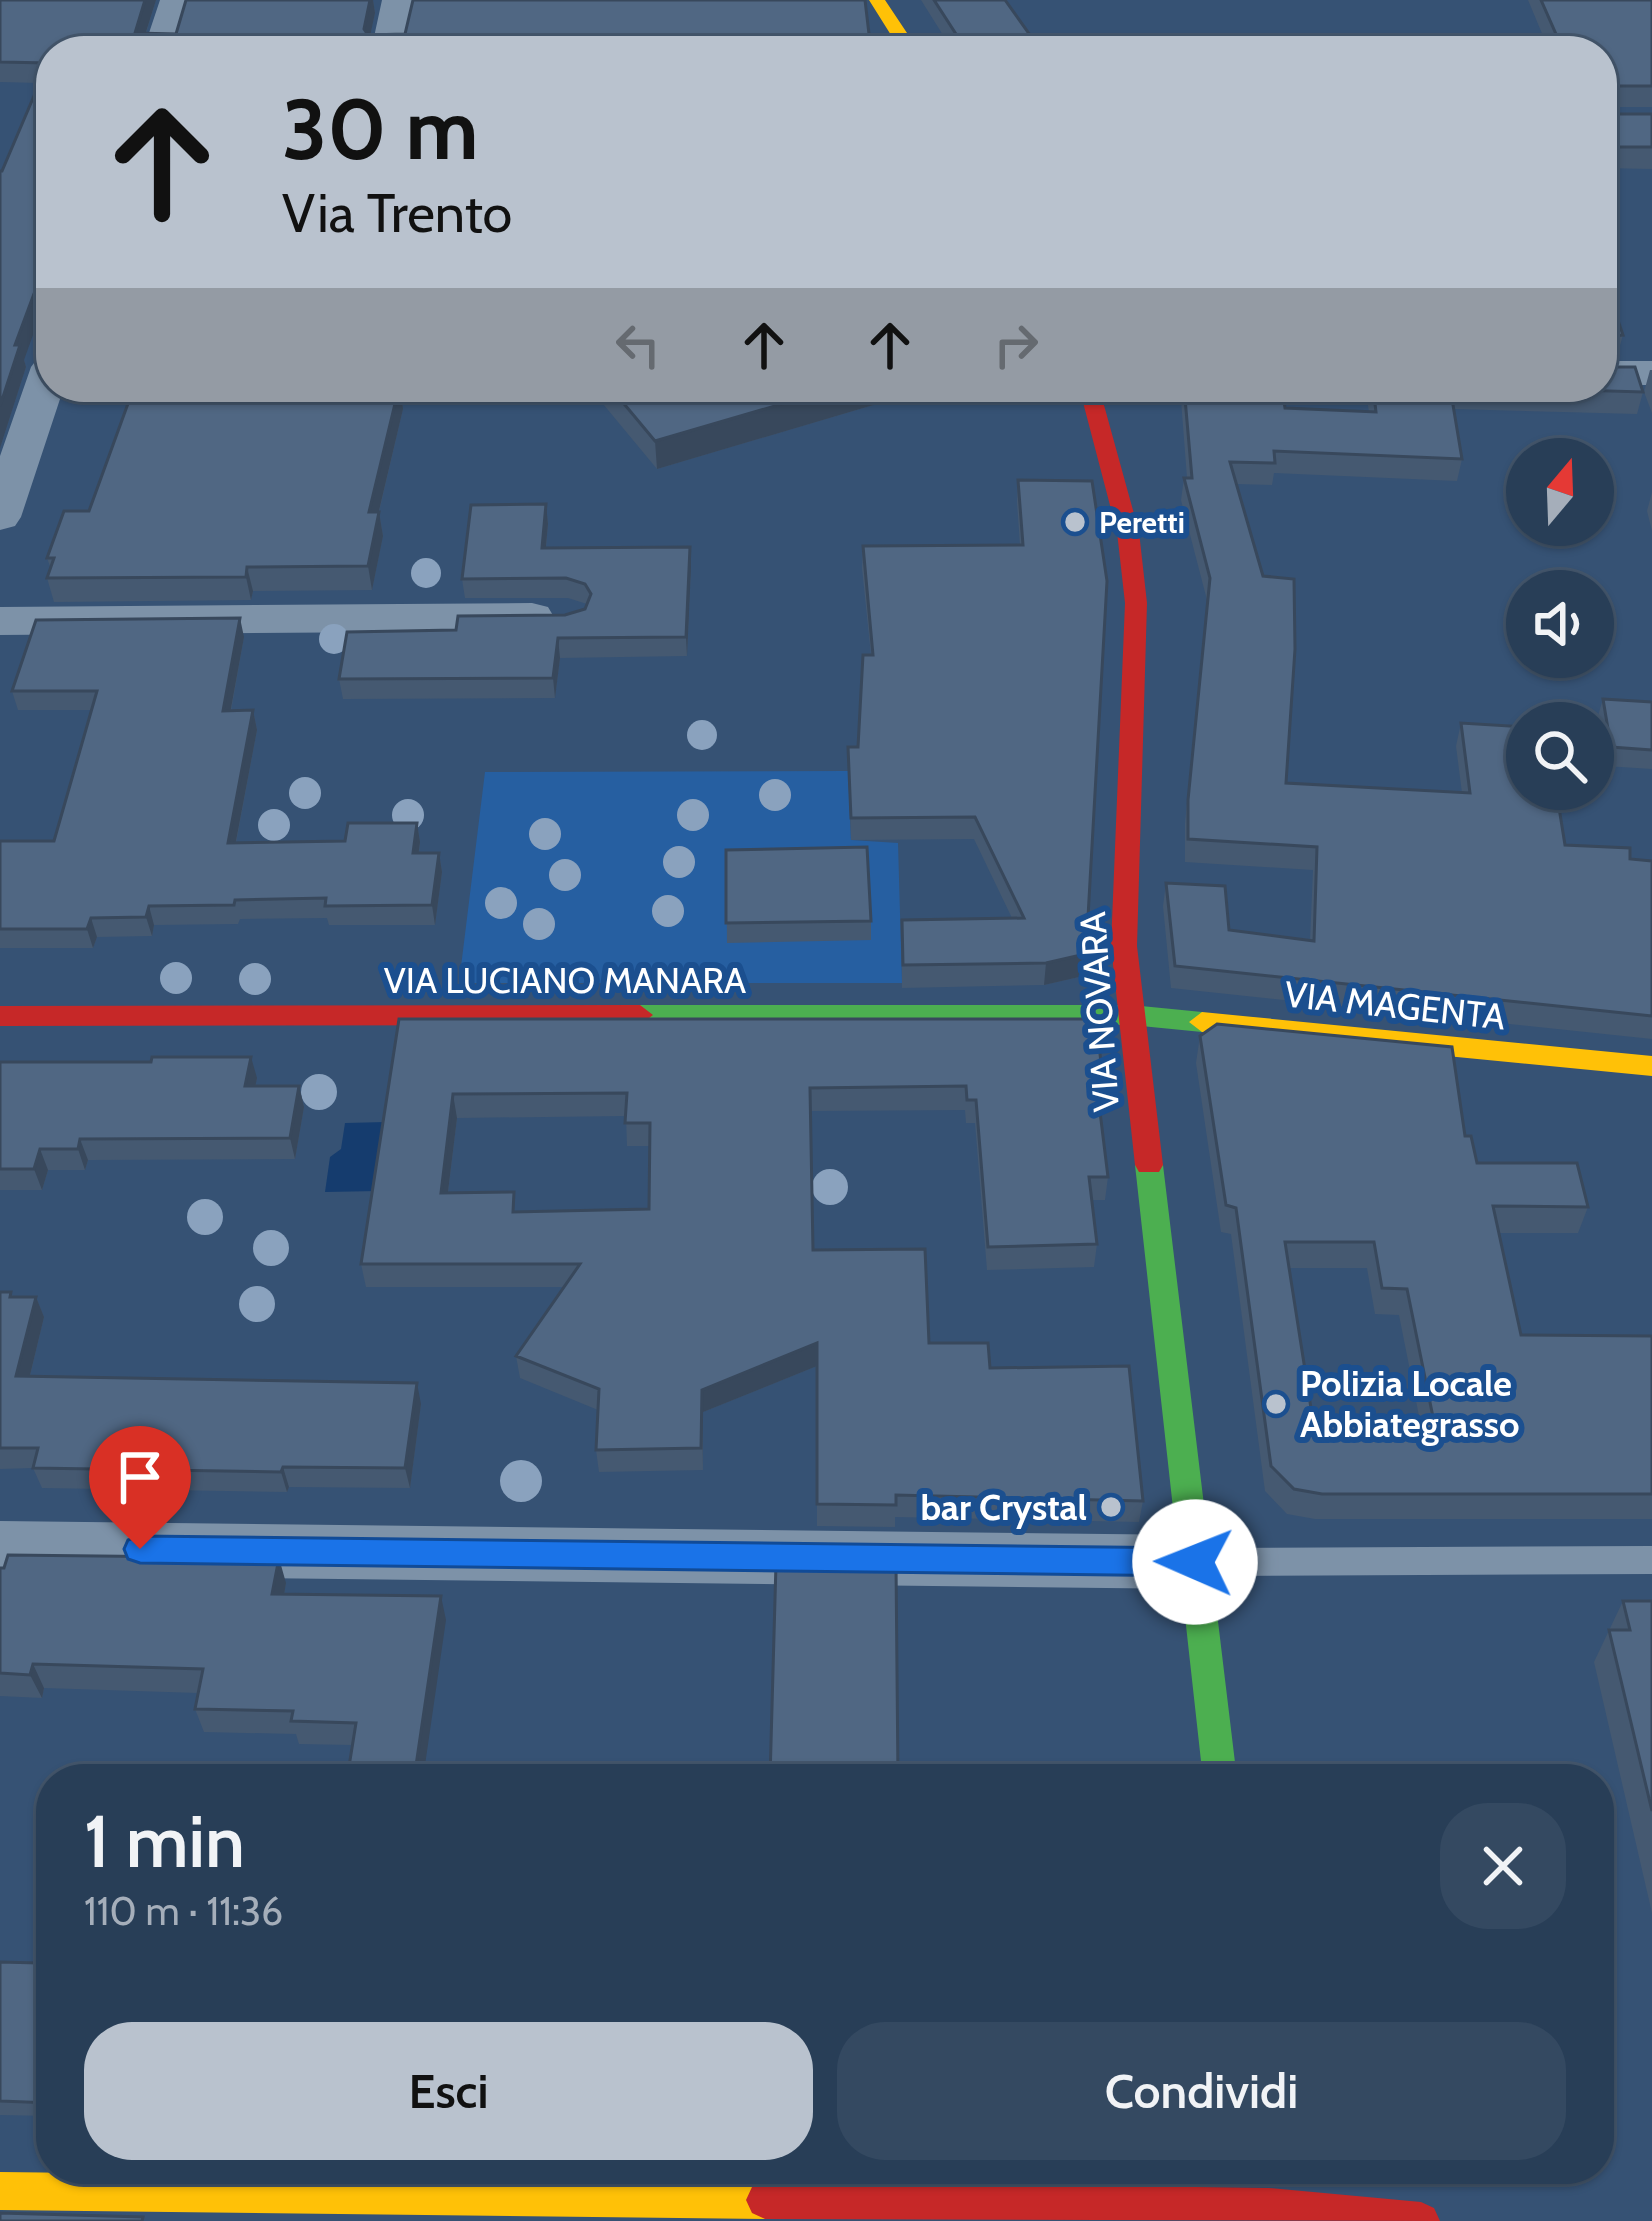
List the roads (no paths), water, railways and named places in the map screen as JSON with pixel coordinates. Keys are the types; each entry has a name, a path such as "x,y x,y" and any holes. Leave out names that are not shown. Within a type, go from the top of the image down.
{"street":[{"path":"165,36 177,0"},
{"path":"391,36 399,0"},
{"path":"877,0 900,36"},
{"path":"1617,373 1652,373"},
{"path":"3,500 39,402"},
{"name":"VIA NOVARA","path":"1093,402 1128,532 1136,604 1124,946 1218,1764"},
{"path":"0,621 567,616"},
{"name":"VIA LUCIANO MANARA","path":"0,1016 1131,1015"},
{"name":"VIA MAGENTA","path":"1131,1015 1652,1066"},
{"path":"0,1548 1195,1562"},
{"path":"0,2191 1268,2205 1421,2221"}],"lane":[{"path":"1195,1562 1652,1560"}],"place":[{"name":"Peretti","path":"1075,522"},
{"name":"Polizia Locale Abbiategrasso","path":"1276,1404"},
{"name":"bar Crystal","path":"1111,1507"}]}
